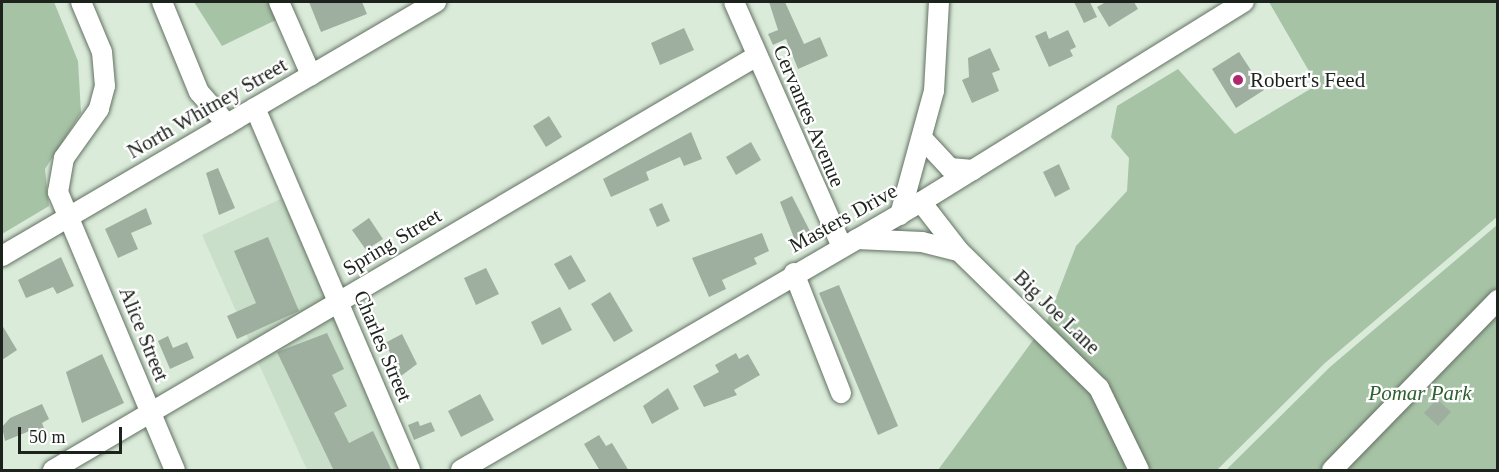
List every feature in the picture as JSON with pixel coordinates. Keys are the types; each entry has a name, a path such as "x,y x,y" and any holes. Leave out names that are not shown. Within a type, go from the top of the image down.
{"street":[{"name":"Alice Street","path":"81,2 102,52 105,86 99,109 61,166 58,192 175,471"},
{"path":"162,2 199,92 227,124"},
{"path":"279,2 311,75"},
{"name":"North Whitney Street","path":"2,256 436,2"},
{"name":"Cervantes Avenue","path":"734,2 757,56 849,243"},
{"path":"900,214 922,138 939,54 939,2"},
{"name":"Masters Drive","path":"461,471 794,273 921,202 1244,2"},
{"name":"Spring Street","path":"53,471 757,56"},
{"name":"Charles Street","path":"255,108 410,471"},
{"path":"922,138 950,168 973,170"},
{"name":"Big Joe Lane","path":"921,202 959,251 1099,388 1139,471"},
{"path":"849,243 922,242 959,251"},
{"path":"794,273 841,393"},
{"path":"1332,471 1497,300"}],"shaded area":[{"path":"285,197 329,300 252,347 202,235"},
{"path":"335,313 401,470 307,470 257,360"}],"green space":[{"path":"2,2 54,2 78,61 81,113 45,169 49,206 2,234"},
{"path":"194,2 270,2 278,19 222,46"},
{"path":"1269,2 1497,2 1497,217 1325,363 1217,470 938,470 1047,321 1076,246 1127,191 1129,158 1111,137 1117,106 1178,69 1235,134 1317,85"},
{"name":"Pomar Park","path":"1497,225 1497,470 1226,470 1330,367"}],"building":[{"path":"309,2 362,2 367,14 321,32"},
{"path":"769,2 785,2 804,44 820,37 828,56 798,69 786,39 773,45 768,34 778,30"},
{"path":"1074,2 1090,2 1097,17 1084,23"},
{"path":"1106,2 1134,2 1138,9 1109,27 1097,7"},
{"path":"684,28 694,50 660,65 651,43"},
{"path":"1068,30 1076,47 1070,50 1073,56 1049,67 1035,36 1046,31 1049,39"},
{"path":"990,48 1000,70 992,73 999,91 972,103 962,80 969,77 968,58"},
{"name":"Robert's Feed","path":"1239,52 1264,90 1236,108 1212,69"},
{"path":"549,116 562,137 546,147 533,126"},
{"path":"691,132 702,159 684,166 680,157 646,172 649,180 611,197 603,179"},
{"path":"751,142 761,160 736,175 726,157"},
{"path":"1059,164 1070,189 1055,197 1043,172"},
{"path":"218,168 235,208 219,215 206,173"},
{"path":"792,196 812,235 796,243 780,202"},
{"path":"662,203 670,221 657,227 649,209"},
{"path":"146,208 152,224 131,233 138,249 118,258 105,229"},
{"path":"369,218 383,239 366,250 352,230"},
{"path":"762,233 769,251 754,258 757,264 722,280 726,289 709,297 692,258"},
{"path":"268,237 299,311 237,339 227,316 256,303 234,251"},
{"path":"571,255 586,281 569,290 554,264"},
{"path":"61,257 74,286 57,294 53,287 26,298 18,280"},
{"path":"486,268 499,294 476,305 464,278"},
{"path":"839,285 898,426 878,435 819,293"},
{"path":"610,292 633,331 614,342 591,304"},
{"path":"560,307 572,330 542,345 531,322"},
{"path":"2,325 17,350 2,360"},
{"path":"327,333 344,369 332,375 347,406 334,413 349,443 373,431 392,471 334,471 277,352"},
{"path":"402,334 417,364 397,379 392,369 397,366 385,343"},
{"path":"168,336 173,348 187,342 194,358 170,369 158,341"},
{"path":"736,353 739,359 748,354 760,375 734,390 737,395 704,407 693,386 719,372 715,365"},
{"path":"102,354 124,403 82,423 66,372"},
{"path":"668,388 679,409 652,424 643,406"},
{"path":"480,394 494,420 461,437 448,411"},
{"path":"1437,399 1451,412 1438,426 1424,413"},
{"path":"42,404 49,419 42,423 45,431 35,435 32,430 5,441 2,427 10,418"},
{"path":"418,421 420,426 431,422 435,431 414,440 408,425"},
{"path":"599,435 606,446 612,443 629,471 600,471 584,444"}],"place":[{"name":"Robert's Feed","path":"1238,80"}]}
